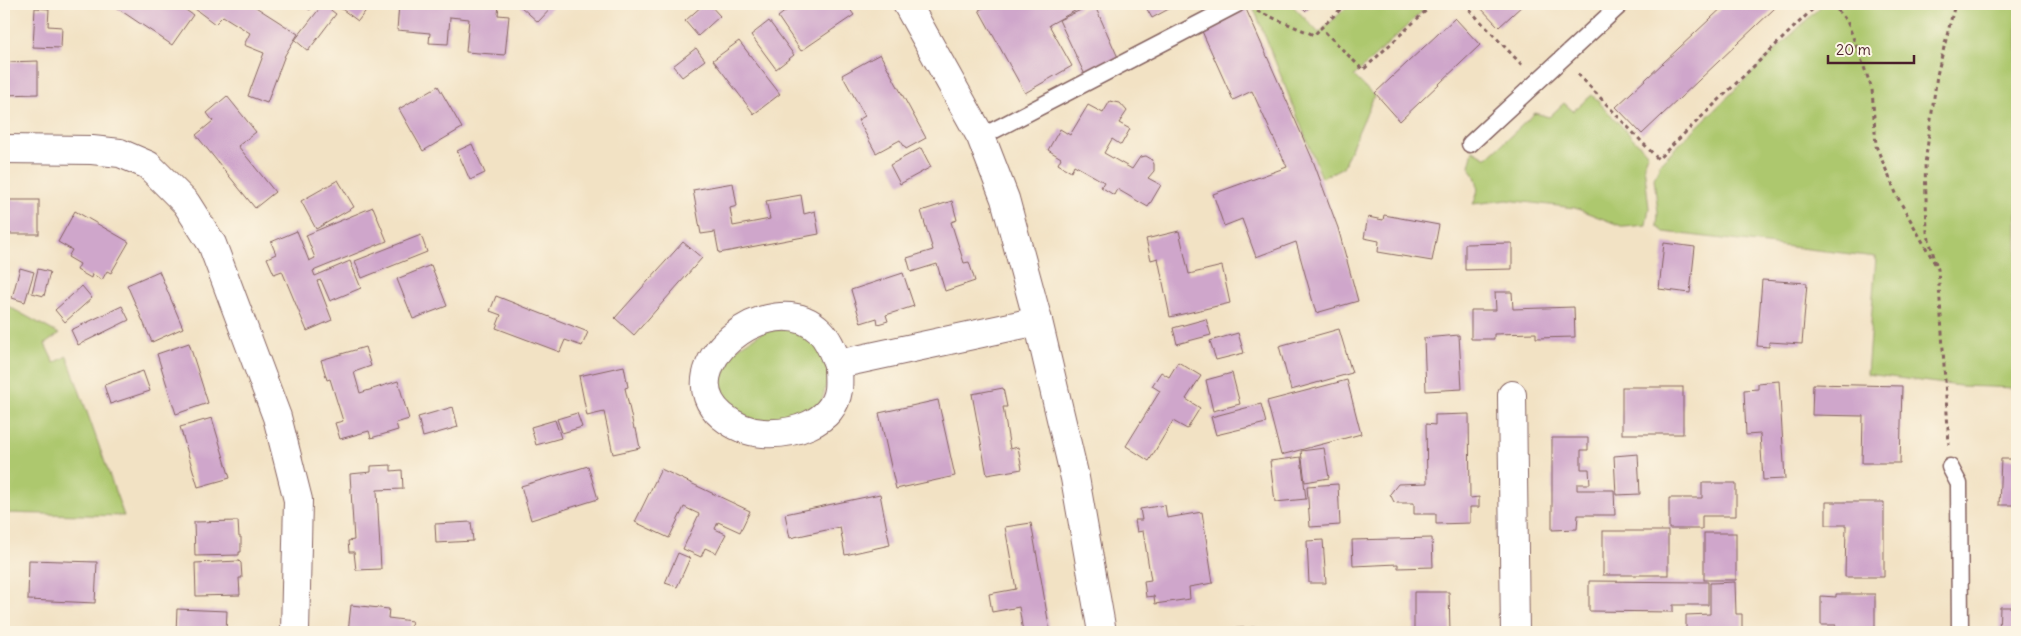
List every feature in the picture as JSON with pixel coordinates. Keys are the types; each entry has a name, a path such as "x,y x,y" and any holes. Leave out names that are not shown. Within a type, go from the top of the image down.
{"street":[{"path":"907,4 981,137 1005,199 1038,321 1075,478 1102,632"},
{"path":"4,148 92,150 120,153 148,165 186,203 212,244 277,417 298,500 295,632"},
{"path":"783,316 802,319 820,330 830,343 838,364 838,392 831,407 817,421 804,428 776,434 751,432 732,424 715,410 707,394 706,378 711,361 720,348 739,332 758,322 783,316"},
{"path":"838,364 1038,321"},
{"path":"1512,395 1515,632"}],"lane":[{"path":"981,137 1237,4"},
{"path":"1470,144 1621,4"},
{"path":"1950,466 1959,484 1960,632"}],"path":[{"path":"1256,11 1314,35 1346,4"},
{"path":"1321,28 1363,70 1433,4"},
{"path":"1464,4 1538,81"},
{"path":"1563,58 1658,159 1818,4"},
{"path":"1832,4 1847,21 1872,89 1876,146 1898,198 1938,269"},
{"path":"1950,466 1938,269 1927,232 1925,164 1937,75 1956,4"}],"green space":[{"path":"1252,4 1291,4 1319,33 1350,4 1430,4 1354,76 1374,96 1343,167 1322,178"},
{"path":"1823,4 2017,4 2017,388 1960,386 1867,374 1876,257 1664,232 1657,226 1658,212 1654,178 1659,164"},
{"path":"1592,95 1648,154 1644,165 1649,208 1646,225 1624,227 1575,208 1507,200 1473,204 1478,189 1475,176 1469,166 1473,150 1487,158 1535,113 1549,117 1564,103 1573,111"},
{"path":"4,304 59,334 45,344 54,363 67,356 124,516 4,513"},
{"path":"768,329 798,330 820,349 829,374 820,408 760,426 718,399 716,370 725,356"}],"building":[{"path":"111,4 177,4 193,15 172,45"},
{"path":"193,4 251,4 298,34 285,55 267,103 248,96 264,53 244,45 250,33 223,16 215,24 191,6"},
{"path":"302,4 314,4 310,10"},
{"path":"323,4 336,14 308,51 295,40"},
{"path":"335,4 371,4 358,21"},
{"path":"399,4 499,4 498,15 509,16 505,55 466,52 469,19 450,17 448,44 429,43 430,33 397,30"},
{"path":"522,4 555,4 538,22 520,6"},
{"path":"704,4 709,4 720,16 698,36 685,21"},
{"path":"783,4 846,4 854,15 801,51 778,17 787,10"},
{"path":"991,4 1078,4 1080,8 1049,25 1072,66 1025,93 979,10"},
{"path":"1094,4 1120,62 1086,77 1059,20"},
{"path":"1144,4 1178,4 1152,18"},
{"path":"1298,4 1313,4 1305,11"},
{"path":"1477,4 1524,4 1499,27"},
{"path":"1726,4 1771,4 1775,8 1642,134 1616,107"},
{"path":"35,8 49,9 48,26 62,27 61,48 33,47"},
{"path":"1246,9 1312,158 1338,228 1358,301 1316,313 1296,242 1256,257 1242,219 1224,226 1213,194 1287,167 1252,91 1233,100 1201,29"},
{"path":"1455,18 1480,45 1400,121 1375,93"},
{"path":"769,21 794,55 776,69 751,35"},
{"path":"739,41 780,94 754,114 713,60"},
{"path":"4,45 6,45 6,62 38,61 38,94 4,95"},
{"path":"696,48 705,60 682,77 673,66"},
{"path":"880,54 926,138 906,149 900,140 876,153 858,120 865,116 842,75"},
{"path":"438,86 462,128 423,151 399,109"},
{"path":"227,96 256,132 238,146 275,192 255,208 196,135 213,121 207,113"},
{"path":"1110,101 1120,103 1127,111 1119,123 1130,129 1121,145 1112,139 1104,153 1132,169 1140,157 1146,156 1151,159 1154,164 1154,171 1148,178 1161,185 1148,207 1117,189 1114,195 1101,187 1104,182 1074,165 1071,172 1058,164 1061,158 1048,150 1060,129 1070,135 1088,105 1103,113"},
{"path":"472,144 485,173 470,180 457,151"},
{"path":"921,148 931,167 900,184 890,165"},
{"path":"338,180 354,207 316,229 301,201"},
{"path":"733,183 737,206 730,208 733,226 770,219 766,201 801,195 804,214 815,211 819,234 719,253 715,232 701,234 693,190"},
{"path":"4,200 39,200 39,234 4,234"},
{"path":"952,201 957,220 951,222 964,263 969,262 975,281 945,291 937,264 911,272 907,258 933,250 921,211"},
{"path":"373,207 387,241 313,271 315,276 350,261 361,288 330,301 321,280 317,281 332,320 307,331 282,271 274,274 267,258 276,254 271,242 297,231 309,261 315,258 306,235"},
{"path":"75,211 129,242 111,273 107,271 102,280 92,274 91,278 77,270 80,264 68,257 72,250 58,242"},
{"path":"1384,215 1439,225 1432,261 1378,252 1379,241 1364,238 1368,217 1383,220"},
{"path":"1179,231 1189,274 1222,266 1230,303 1170,317 1158,258 1151,260 1146,239"},
{"path":"421,235 427,252 362,278 355,261"},
{"path":"683,242 702,258 634,335 615,318"},
{"path":"1512,243 1512,269 1465,270 1465,244"},
{"path":"1664,243 1695,247 1690,293 1659,289"},
{"path":"431,265 447,306 413,319 397,279"},
{"path":"20,268 34,272 25,302 12,298"},
{"path":"38,269 50,272 44,296 32,293"},
{"path":"159,271 183,328 152,342 127,285"},
{"path":"903,273 914,306 886,315 888,321 878,324 877,318 861,323 851,290"},
{"path":"1762,280 1807,283 1802,344 1769,342 1769,347 1757,346"},
{"path":"82,286 92,298 65,322 55,310"},
{"path":"1495,292 1512,292 1513,309 1574,307 1575,337 1536,338 1536,333 1494,334 1494,339 1471,339 1471,310 1496,310"},
{"path":"496,296 588,332 582,346 565,340 560,352 496,328 501,315 490,311"},
{"path":"122,306 129,320 78,345 71,330"},
{"path":"1206,319 1211,335 1177,344 1173,328"},
{"path":"1339,329 1352,373 1291,390 1279,346"},
{"path":"1238,333 1244,353 1216,360 1210,341"},
{"path":"1459,335 1462,389 1426,391 1424,338"},
{"path":"189,343 208,403 176,414 157,354"},
{"path":"365,347 371,366 354,372 360,393 398,381 409,419 396,423 398,430 371,438 369,431 340,439 335,423 343,421 330,379 327,380 321,360"},
{"path":"1178,362 1201,376 1186,399 1200,408 1187,429 1173,421 1149,461 1126,446 1160,391 1152,386 1161,372 1169,377"},
{"path":"624,366 628,387 625,388 640,448 613,454 604,412 587,416 579,376"},
{"path":"143,371 150,391 110,404 104,385"},
{"path":"1232,373 1240,404 1213,411 1206,380"},
{"path":"1347,380 1361,434 1281,455 1267,401"},
{"path":"1779,381 1785,479 1763,480 1760,434 1746,435 1744,390 1758,389 1758,383"},
{"path":"1813,384 1902,386 1900,463 1862,463 1863,416 1812,415"},
{"path":"1622,387 1683,387 1683,434 1622,434"},
{"path":"1003,388 1007,407 1003,407 1010,449 1018,447 1022,469 987,475 972,394"},
{"path":"938,400 955,476 896,489 879,413"},
{"path":"1261,404 1266,423 1216,435 1211,417"},
{"path":"453,407 458,427 423,437 418,417"},
{"path":"577,413 582,427 562,433 557,419"},
{"path":"1469,414 1470,498 1479,497 1479,507 1470,507 1470,523 1436,524 1436,514 1414,514 1414,503 1394,502 1390,494 1398,484 1427,483 1426,424 1435,425 1435,415"},
{"path":"212,418 230,478 198,487 180,427"},
{"path":"555,420 561,438 536,445 531,427"},
{"path":"1552,438 1588,438 1588,450 1581,450 1581,469 1589,469 1590,484 1577,484 1577,490 1614,490 1615,515 1578,515 1577,529 1552,530"},
{"path":"1324,448 1329,478 1305,482 1301,451"},
{"path":"1638,454 1640,494 1616,495 1614,456"},
{"path":"1301,457 1306,499 1275,502 1270,461"},
{"path":"2001,459 2017,459 2017,505 1999,505"},
{"path":"391,465 391,471 402,470 403,489 377,490 381,569 356,570 354,552 349,552 348,541 354,540 350,474 371,472 371,466"},
{"path":"588,466 598,499 531,520 521,486"},
{"path":"661,469 750,511 740,532 718,522 715,529 726,534 716,553 705,548 701,557 683,549 699,514 684,507 669,538 635,522"},
{"path":"1702,483 1736,483 1736,516 1702,516 1702,529 1669,529 1669,498 1702,498"},
{"path":"1338,484 1340,525 1310,527 1307,486"},
{"path":"880,494 890,545 845,555 840,527 790,538 785,514"},
{"path":"1826,502 1884,502 1884,577 1845,577 1846,525 1826,525"},
{"path":"1165,505 1167,518 1202,512 1213,583 1189,587 1190,599 1155,604 1154,596 1146,597 1144,581 1151,580 1143,531 1137,532 1135,520 1142,520 1140,509"},
{"path":"238,521 239,537 241,537 241,552 239,552 239,555 195,556 194,522"},
{"path":"471,522 473,541 436,543 435,524"},
{"path":"1031,523 1050,632 1023,632 1019,607 992,612 989,594 1016,589 1005,527"},
{"path":"1603,531 1668,531 1668,575 1603,575"},
{"path":"1704,533 1736,533 1736,580 1704,580"},
{"path":"1432,538 1433,567 1398,568 1398,564 1353,566 1352,540"},
{"path":"1323,540 1326,583 1309,583 1307,541"},
{"path":"678,553 690,558 677,587 665,583"},
{"path":"29,560 97,562 95,603 28,600"},
{"path":"239,561 241,563 242,578 239,578 240,595 196,596 195,563"},
{"path":"1589,581 1708,582 1708,605 1673,605 1673,612 1589,611"},
{"path":"1735,582 1736,614 1742,614 1742,632 1686,632 1686,615 1710,614 1710,583"},
{"path":"1414,592 1449,592 1450,632 1414,632"},
{"path":"1836,594 1875,594 1875,632 1836,632 1836,625 1821,625 1821,596 1836,597"},
{"path":"351,605 389,609 388,618 412,621 410,632 348,632"},
{"path":"2000,607 2017,607 2017,632 1999,632"},
{"path":"177,609 227,611 226,632 176,632"},
{"path":"1257,627 1257,632 1225,632 1225,629"}]}
